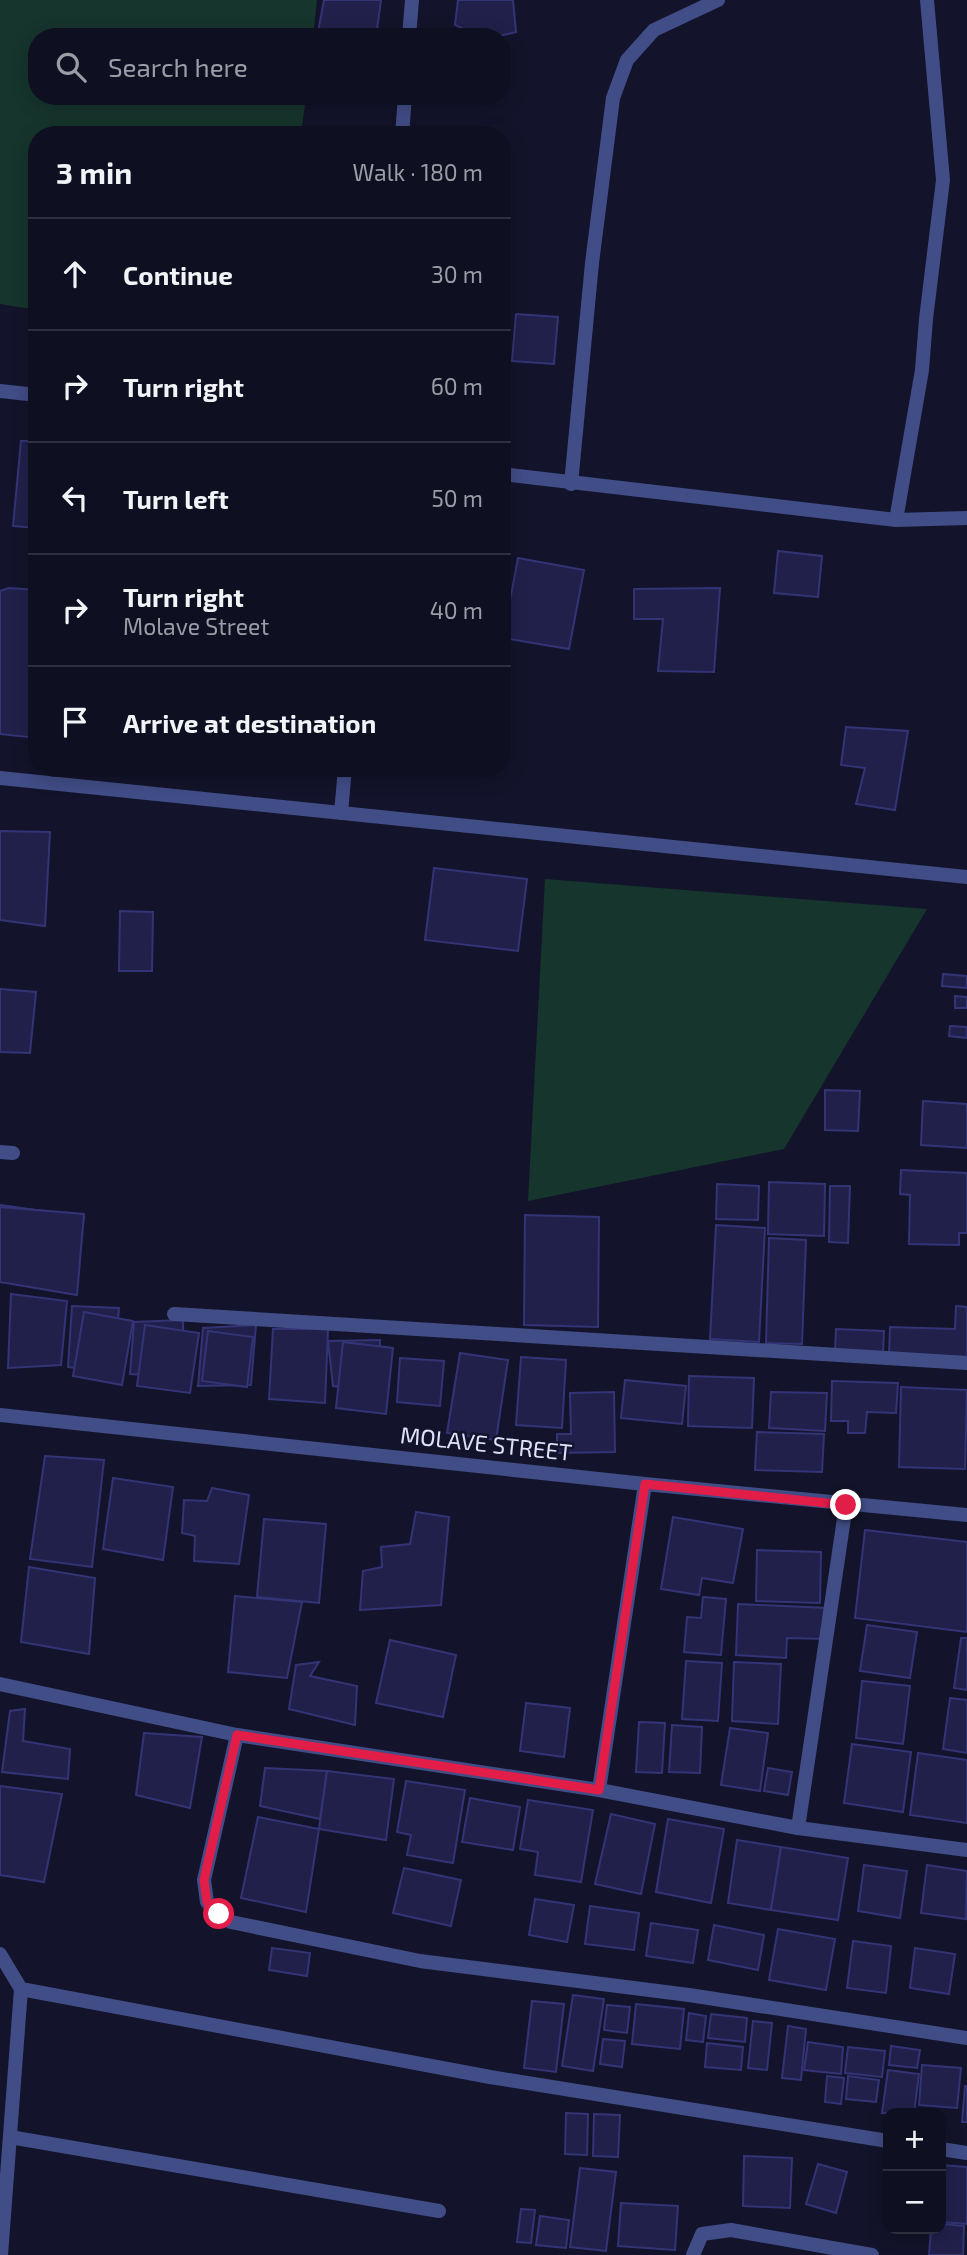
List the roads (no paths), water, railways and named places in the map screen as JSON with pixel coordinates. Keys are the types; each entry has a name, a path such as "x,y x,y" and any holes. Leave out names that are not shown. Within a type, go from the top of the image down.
{"street":[{"path":"410,28 412,0"},
{"path":"571,484 592,263 613,98 627,60 654,30 718,0"},
{"path":"896,520 922,369 943,180 927,0"},
{"path":"403,126 404,105"},
{"path":"0,391 28,394"},
{"path":"511,475 896,520 967,518"},
{"path":"341,813 344,777"},
{"path":"0,778 967,877"},
{"path":"174,1314 967,1363"},
{"name":"MOLAVE STREET","path":"0,1415 846,1505 967,1515"},
{"path":"599,1790 645,1484"},
{"path":"798,1828 846,1505"},
{"path":"0,1684 237,1735 599,1790 798,1828 967,1850"},
{"path":"237,1735 204,1880 207,1902 231,1922 419,1961 689,1995 967,2038"},
{"path":"0,1954 21,1989 1,2255"},
{"path":"21,1989 490,2077 883,2139"},
{"path":"10,2137 439,2211"},
{"path":"946,2150 967,2153"},
{"path":"693,2255 702,2234 731,2230 872,2255"}]}
